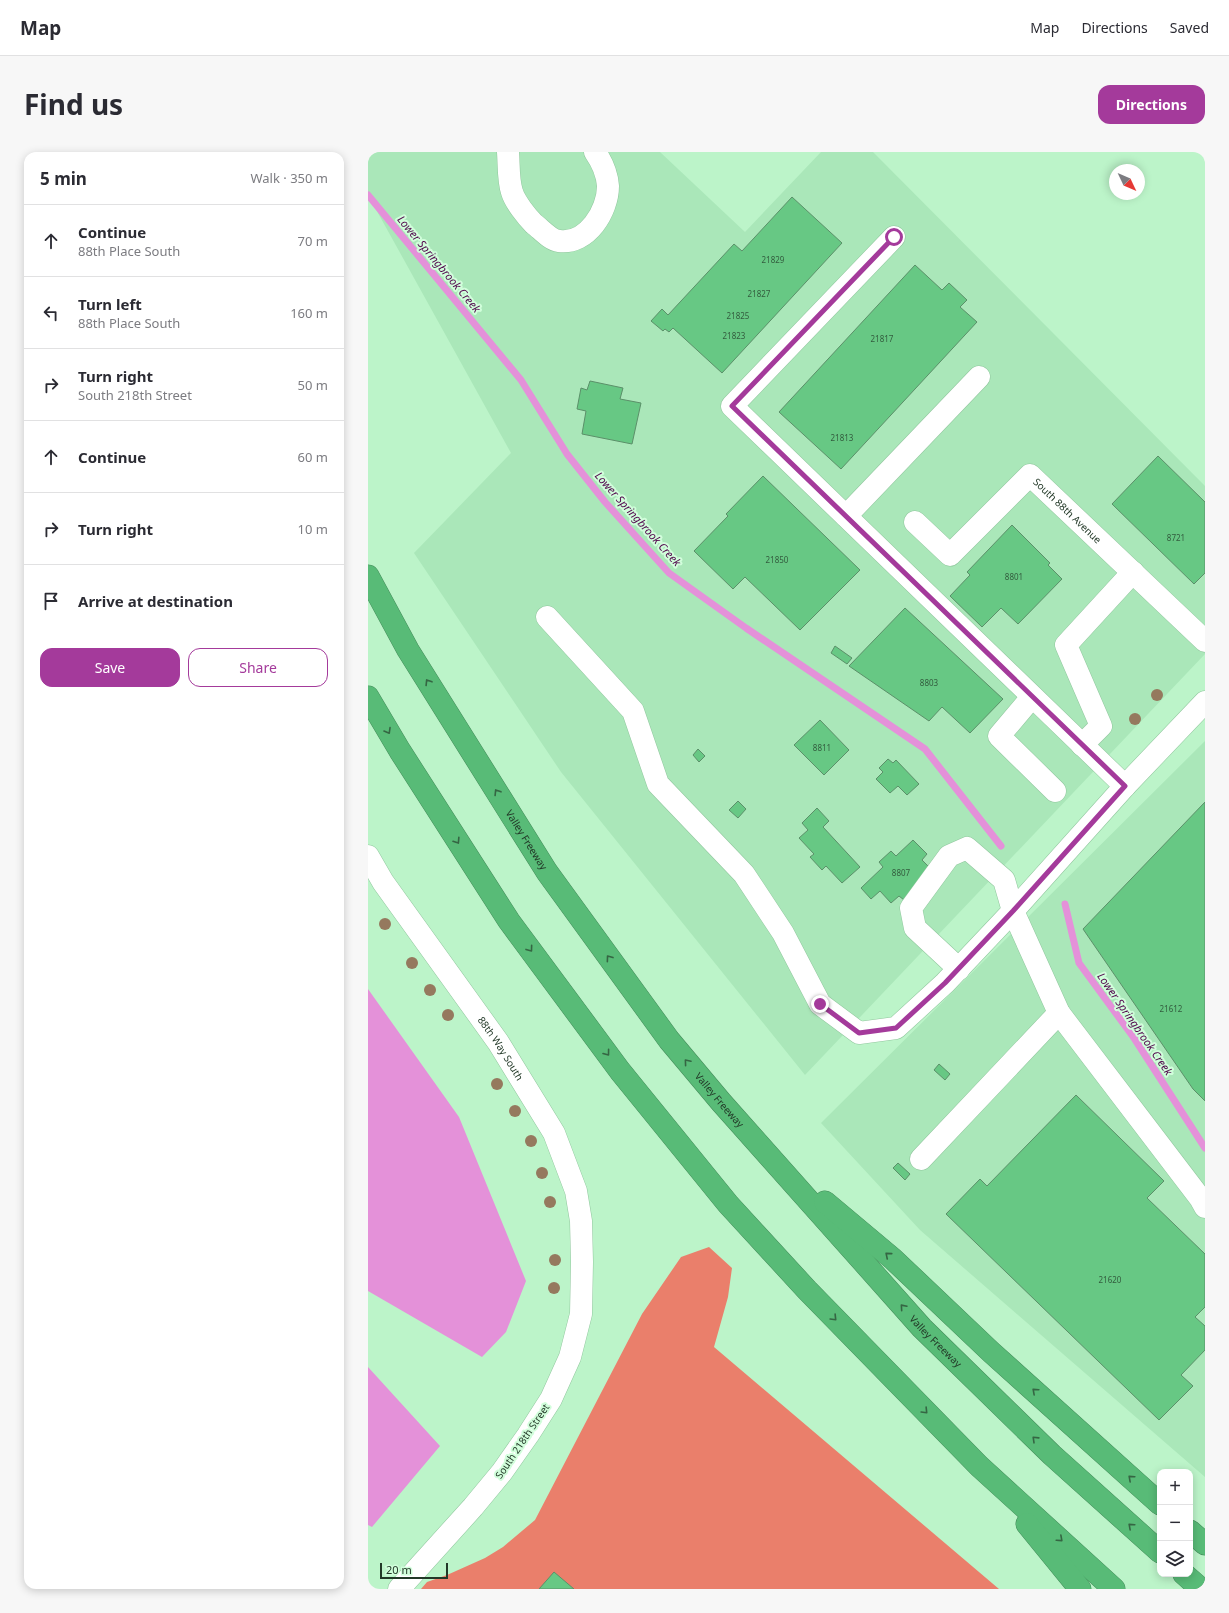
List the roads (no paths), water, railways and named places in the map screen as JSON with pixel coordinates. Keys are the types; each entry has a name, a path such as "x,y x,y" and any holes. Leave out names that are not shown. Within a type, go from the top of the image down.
{"highway":[{"name":"Valley Freeway","path":"368,576 408,650 547,872 669,1040 721,1102 922,1328 1052,1455 1157,1549"},
{"path":"368,697 400,751 509,921 620,1071 728,1204 807,1290 979,1466 1114,1589"},
{"path":"768,1154 893,1259 991,1352 1157,1501"},
{"path":"979,1466 1080,1589"},
{"path":"1193,1534 1205,1544"},
{"path":"1187,1577 1201,1589"}],"street":[{"path":"508,152 512,192 527,217 545,234 558,241 571,241 585,235 596,222 606,200 608,187 606,172 601,160 595,152"},
{"path":"894,237 732,406 1125,786"},
{"path":"846,516 979,377"},
{"name":"South 88th Avenue","path":"915,522 950,555 1030,475 1205,641"},
{"path":"1082,745 1101,726 1066,645 1133,572"},
{"path":"547,617 633,711 658,784 744,874 783,933 820,1004 859,1033 896,1028 945,983 1013,911 1125,786 1205,702"},
{"path":"1032,697 999,736 1055,791"},
{"path":"959,969 915,928 911,908 949,856 967,848 1004,880 1013,911 1059,1012 1205,1206"},
{"name":"88th Way South","path":"368,856 383,882 498,1042 554,1133 576,1191 581,1221 582,1262"},
{"path":"921,1159 1059,1012"},
{"name":"South 218th Street","path":"400,1589 502,1472 528,1436 550,1399 570,1357 581,1314 582,1262"}],"waterway":[{"name":"Lower Springbrook Creek","path":"368,195 521,380 567,454 605,502 669,573 746,628 925,749 1001,846"},
{"name":"Lower Springbrook Creek","path":"1065,904 1079,963 1134,1038 1205,1148"}]}
